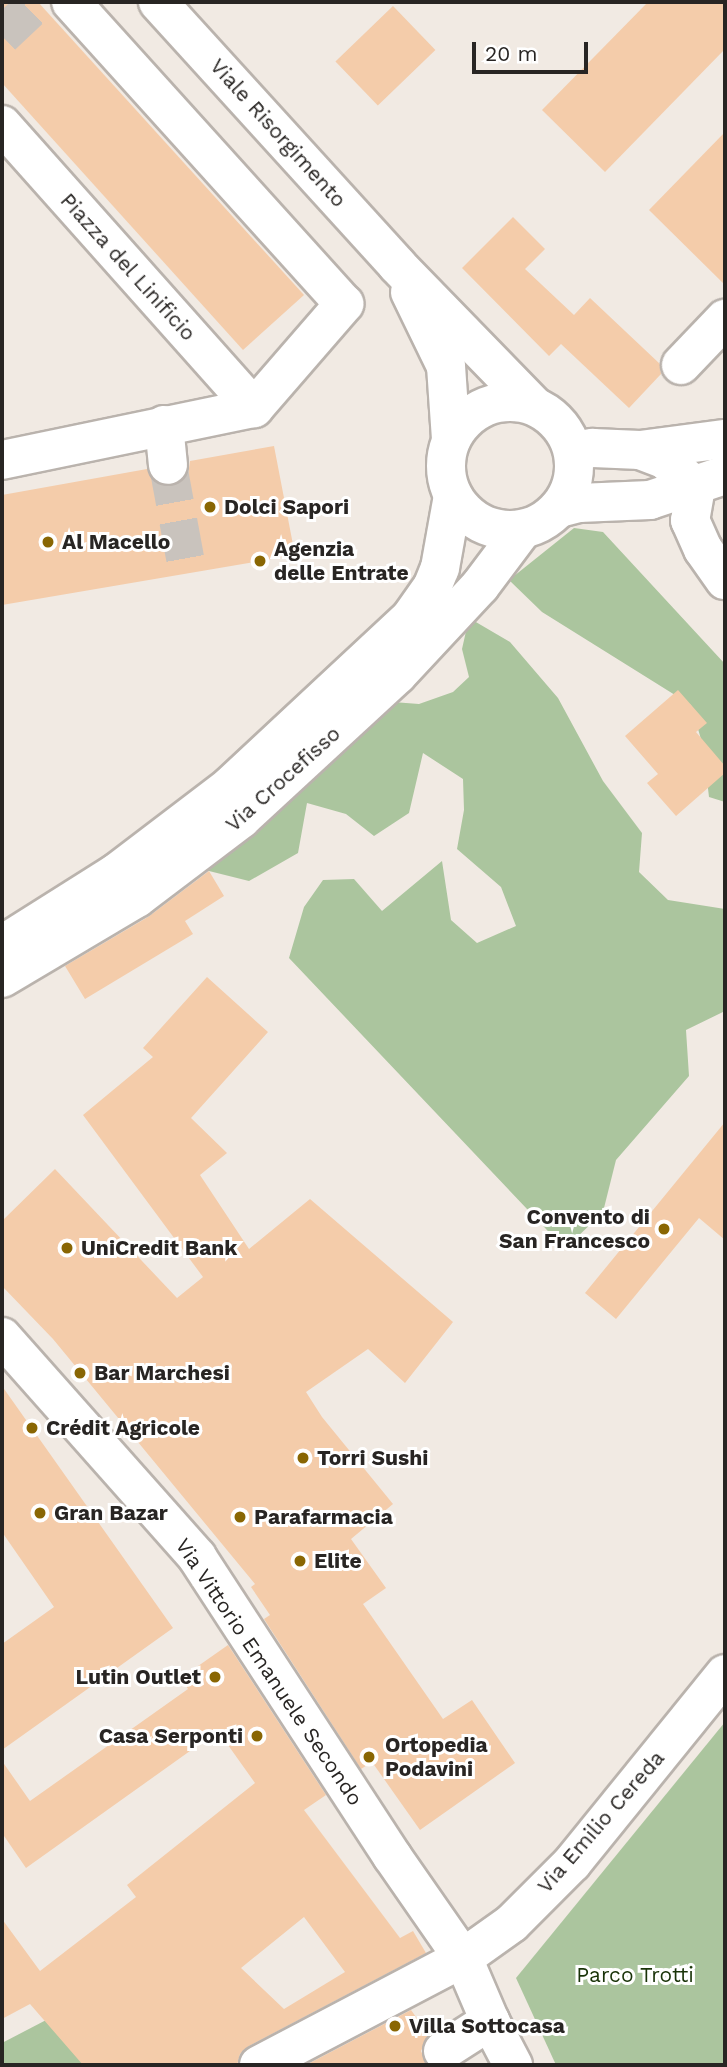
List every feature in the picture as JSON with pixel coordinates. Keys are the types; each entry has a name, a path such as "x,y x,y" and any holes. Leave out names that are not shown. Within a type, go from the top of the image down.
{"street":[{"path":"2,460 254,408 344,304 71,2"},
{"name":"Viale Risorgimento","path":"158,2 397,265 534,405"},
{"name":"Piazza del Linificio","path":"2,125 254,408"},
{"name":"Viale Risorgimento","path":"397,265 446,366 451,440"},
{"path":"681,365 725,319"},
{"path":"505,402 534,405 551,416 565,431 573,451 575,471 570,491 559,508 543,522 522,530 502,530 482,524 466,512 453,496 446,478 446,459 451,440 461,423 477,410 505,402"},
{"path":"164,425 168,466"},
{"path":"573,451 593,447 640,450 725,439"},
{"path":"640,450 711,481"},
{"path":"559,508 579,503 650,500 711,481"},
{"path":"711,481 690,520 704,549 725,580"},
{"name":"Via Crocefisso","path":"2,945 116,873 209,803 265,755 411,617 433,585 440,568 453,496"},
{"name":"Via Crocefisso","path":"2,978 137,898 241,819 397,675 480,586 522,530"},
{"name":"Via Vittorio Emanuele Secondo","path":"2,1337 197,1557 385,1846 463,1958 490,2021 513,2065"},
{"name":"Via Emilio Cereda","path":"463,1958 512,1923 572,1863 725,1674"},
{"path":"259,2065 463,1958"},
{"path":"443,2051 490,2021"}],"green space":[{"path":"574,528 603,532 725,664 725,802 709,797 703,746 691,705 542,612 509,580"},
{"path":"469,618 510,642 558,698 603,781 642,833 639,872 668,900 725,909 725,1011 686,1030 689,1076 616,1160 603,1212 565,1249 289,958 304,907 323,880 354,879 382,911 442,861 451,920 477,943 516,926 501,887 457,849 464,810 463,779 423,753 409,813 374,836 346,814 307,803 298,853 249,881 197,868 380,701 419,704 453,692 469,677 462,649"},
{"name":"Parco Trotti","path":"725,1722 725,2065 556,2065 516,1978"},
{"path":"50,2018 95,2065 2,2065 2,2043"}],"building":[{"path":"2,2 38,2 304,295 243,350 2,83"},
{"path":"648,2 725,2 725,49 605,172 542,110"},
{"path":"393,6 435,50 378,105 335,62"},
{"path":"725,132 725,285 649,210"},
{"path":"513,217 545,249 525,269 574,315 590,298 660,364 661,374 629,408 561,344 549,356 462,268"},
{"path":"274,446 295,555 2,605 2,495 147,469 158,485 171,487 188,475 190,461"},
{"path":"678,690 707,723 696,732 725,766 725,773 676,816 647,783 658,774 625,736"},
{"path":"209,871 224,896 185,921 193,934 85,999 65,966 148,917"},
{"path":"207,977 268,1032 191,1118 227,1153 200,1175 249,1249 310,1199 453,1322 405,1383 368,1349 306,1392 322,1417 393,1504 351,1539 386,1588 363,1604 443,1719 472,1700 515,1763 420,1830 372,1762 361,1769 264,1619 270,1615 251,1587 255,1584 53,1339 2,1286 2,1221 55,1169 177,1298 203,1277 83,1115 153,1057 143,1048"},
{"name":"Convento di San Francesco","path":"725,1122 725,1240 699,1218 616,1319 585,1293"},
{"path":"2,1386 173,1628 2,1750 2,1644 54,1607 2,1532"},
{"path":"228,1645 326,1795 304,1810 400,1938 413,1931 426,1953 249,2046 240,2054 237,2065 83,2065 30,2004 2,2019 2,1919 40,1971 136,1897 127,1885 255,1783 218,1731 26,1868 2,1833 2,1761 30,1801 188,1689 181,1678","holes":["304,1917 345,1972 284,2009 241,1968"]},
{"name":"Villa Sottocasa","path":"411,2010 429,2035 421,2051 427,2065 306,2065"}],"tunnel":[{"path":"2,36 38,2"},
{"path":"168,465 188,574"}],"place":[{"name":"Dolci Sapori","path":"210,507"},
{"name":"Al Macello","path":"48,542"},
{"name":"Agenzia delle Entrate","path":"260,561"},
{"name":"Convento di San Francesco","path":"664,1229"},
{"name":"UniCredit Bank","path":"67,1248"},
{"name":"Bar Marchesi","path":"80,1373"},
{"name":"Crédit Agricole","path":"32,1428"},
{"name":"Torri Sushi","path":"303,1458"},
{"name":"Gran Bazar","path":"40,1513"},
{"name":"Parafarmacia","path":"240,1517"},
{"name":"Elite","path":"300,1561"},
{"name":"Lutin Outlet","path":"215,1677"},
{"name":"Casa Serponti","path":"257,1736"},
{"name":"Ortopedia Podavini","path":"369,1757"},
{"name":"Villa Sottocasa","path":"395,2026"}]}
